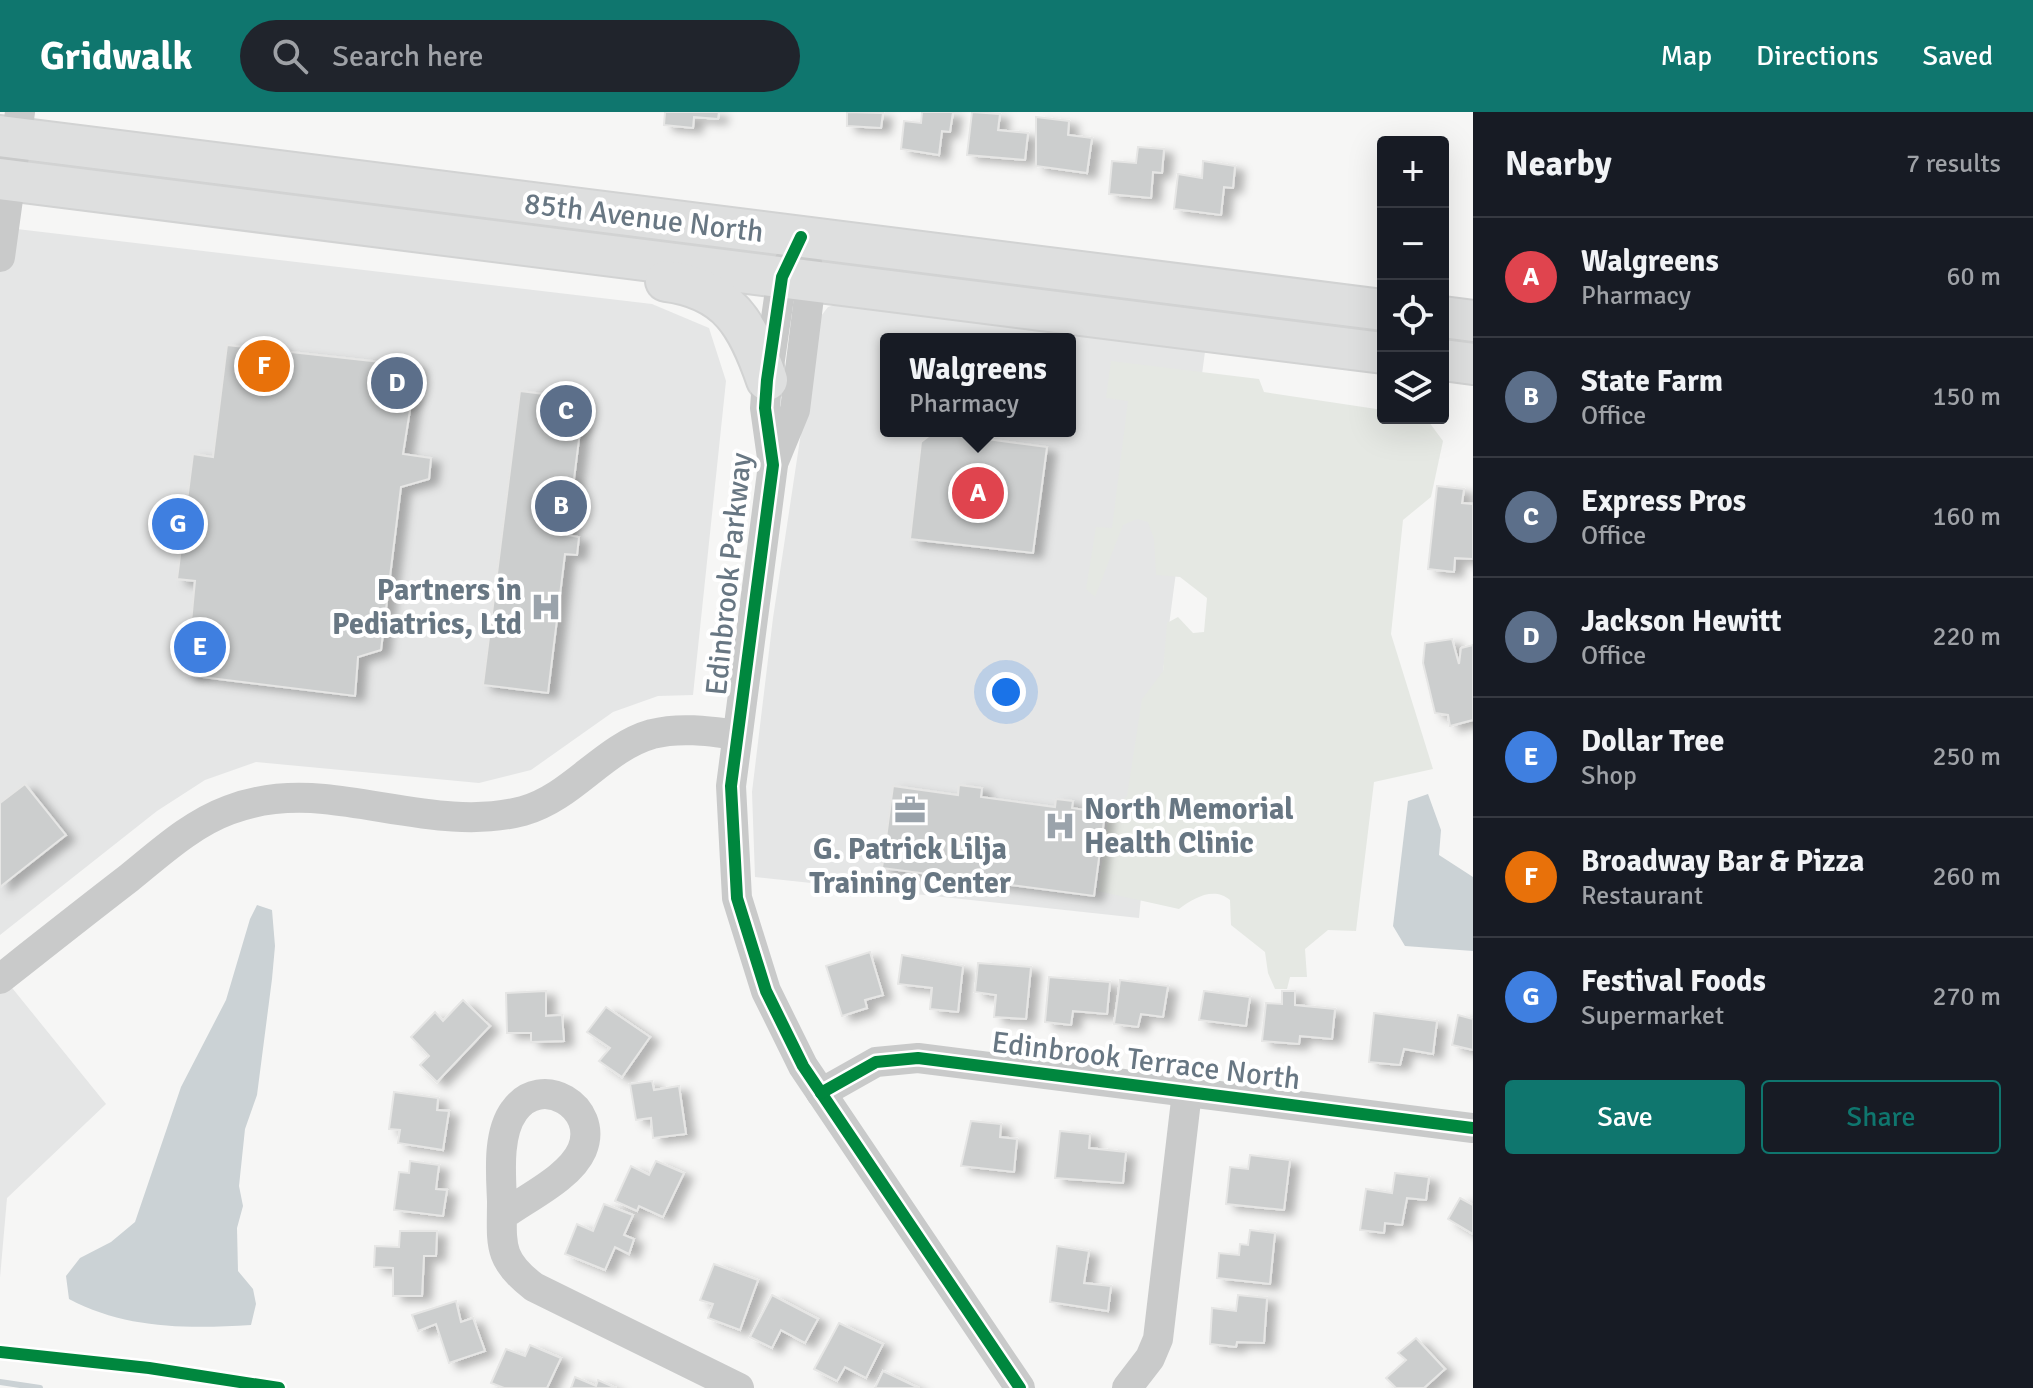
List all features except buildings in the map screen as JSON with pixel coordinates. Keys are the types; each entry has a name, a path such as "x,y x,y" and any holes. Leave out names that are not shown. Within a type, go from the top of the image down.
{"main road":[{"name":"85th Avenue North","path":"12,129 801,237 1377,309"},
{"name":"85th Avenue North","path":"6,180 1377,352"},
{"path":"357,224 431,251 699,287 716,296 738,316 755,346 767,380"},
{"path":"1449,318 1473,321"},
{"path":"1449,361 1473,364"}],"street":[{"path":"0,257 12,129"},
{"name":"Edinbrook Parkway","path":"801,237 796,279 795,410 773,465 737,735 731,786 734,873 749,940 766,991 803,1066 1020,1388"},
{"name":"Edinbrook Parkway","path":"773,465 765,408 767,380 796,279"},
{"path":"0,979 172,843 210,819 248,803 298,798 445,815 496,816 524,811 563,794 614,754 649,735 677,730 737,735"},
{"name":"Edinbrook Terrace North","path":"821,1093 854,1072 895,1057 1473,1128"},
{"path":"1127,1388 1150,1358 1158,1339 1187,1092"},
{"path":"502,1216 499,1234 504,1255 516,1273 534,1287 739,1388"}],"shaded area":[{"path":"0,227 652,304 709,328 726,381 693,695 658,696 613,712 531,770 479,783 256,762 205,780 157,811 0,935"},
{"path":"847,301 1206,344 1163,671 1139,918 755,877 752,792 773,618 818,320 828,307"},
{"path":"1111,361 1259,379 1264,392 1377,409 1377,424 1430,424 1443,441 1431,497 1403,520 1391,634 1433,769 1374,782 1356,931 1328,930 1305,949 1307,977 1290,977 1287,989 1275,989 1268,973 1265,952 1231,925 1230,900 1224,896 1204,895 1179,909 1098,891 1109,812 1127,796 1142,699 1163,671 1167,623 1178,617 1193,633 1204,632 1207,598 1180,577 1156,575 1154,539 1148,522 1137,519 1123,525 1095,597 1086,589 1096,527 1112,528 1128,401 1106,398"},
{"path":"1428,794 1441,830 1439,855 1473,877 1473,951 1405,946 1393,926 1408,801"},
{"path":"257,905 272,910 275,946 257,1095 245,1129 239,1186 243,1206 237,1228 238,1271 253,1289 256,1304 251,1325 157,1325 90,1309 69,1299 66,1276 80,1258 111,1242 135,1222 181,1087 226,1000"},
{"path":"0,973 106,1104 7,1198 0,1278"}],"waterway":[{"path":"0,1382 40,1388"}],"cycle path":[{"path":"801,237 782,277 767,380 765,408 773,465 731,786 737,898 766,991 803,1066 1020,1388"},
{"path":"821,1093 876,1062 918,1058 1473,1128"},
{"path":"0,1352 149,1368 279,1388"}],"place":[{"name":"Broadway Bar & Pizza","path":"264,366"},
{"name":"Jackson Hewitt","path":"397,383"},
{"name":"Express Pros","path":"566,411"},
{"name":"Walgreens","path":"978,493"},
{"name":"State Farm","path":"561,506"},
{"name":"Festival Foods","path":"178,524"},
{"name":"Partners in Pediatrics, Ltd","path":"546,607"},
{"name":"Dollar Tree","path":"200,647"},
{"name":"G. Patrick Lilja Training Center","path":"910,810"},
{"name":"North Memorial Health Clinic","path":"1060,826"}]}
